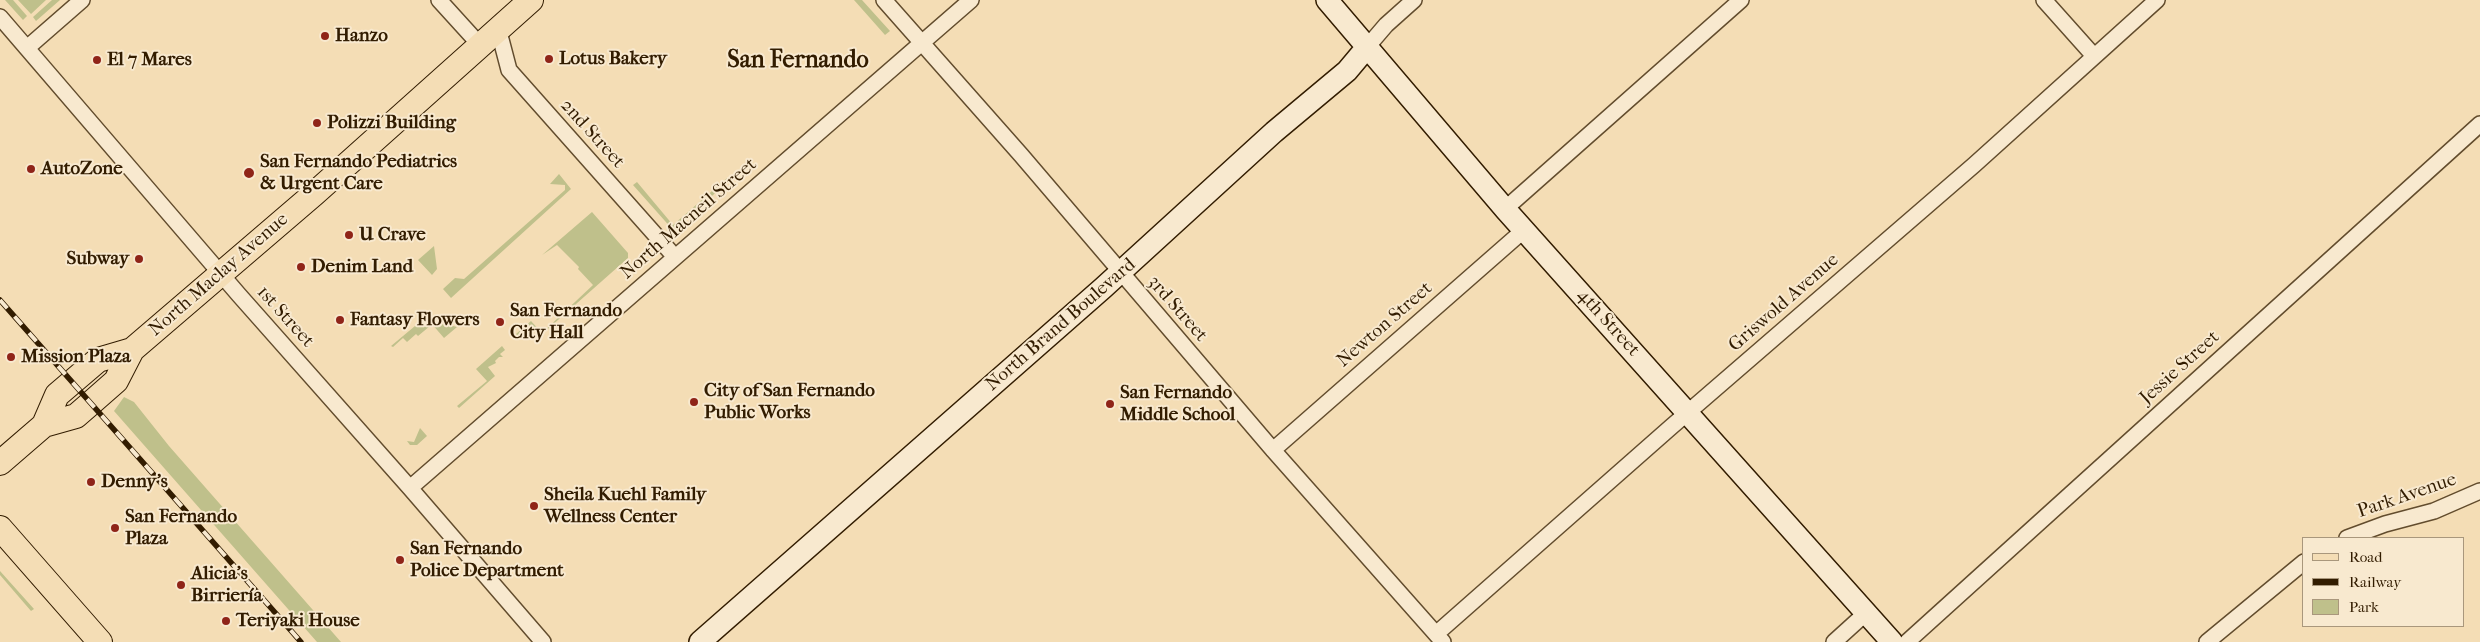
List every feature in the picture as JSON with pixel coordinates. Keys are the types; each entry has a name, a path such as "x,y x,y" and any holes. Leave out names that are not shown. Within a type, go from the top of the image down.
{"main road":[{"name":"North Maclay Avenue","path":"0,463 44,425 76,416 116,382 132,350 413,106 478,44 530,0"},
{"path":"0,528 100,642"}],"street":[{"path":"27,48 82,0"},
{"path":"439,0 478,44"},
{"name":"3rd Street","path":"884,0 1021,155 1120,274 1273,450 1439,638"},
{"name":"North Macneil Street","path":"410,488 971,0"},
{"name":"4th Street","path":"1327,0 1505,209 1892,642"},
{"name":"North Brand Boulevard","path":"700,642 1120,274 1274,132 1347,71 1386,25 1414,0"},
{"path":"1505,209 1741,0"},
{"path":"2044,0 2094,56"},
{"name":"Griswold Avenue","path":"1439,638 1688,412 1974,166 2157,0"},
{"name":"1st Street","path":"0,17 221,274 543,642"},
{"name":"2nd Street","path":"498,28 509,70 675,257"},
{"name":"Jessie Street","path":"1907,642 2480,124"},
{"name":"Newton Street","path":"1273,450 1524,230"},
{"name":"Park Avenue","path":"2350,537 2385,524 2434,511 2479,493"},
{"path":"2207,642 2302,564"},
{"path":"1834,642 1866,614"}],"green space":[{"path":"5,0 13,0 27,16 23,20"},
{"path":"18,0 46,0 31,14"},
{"path":"52,0 60,0 36,21 33,17"},
{"path":"854,0 862,0 890,31 885,35"},
{"path":"559,174 571,189 451,298 443,289 455,278 464,279 565,190 565,185 550,184"},
{"path":"727,178 729,181 673,230 633,185 637,182 673,225"},
{"path":"592,212 628,253 628,258 541,335 532,325 518,337 516,334 531,321 542,333 593,285 578,269 579,267 557,245 542,255"},
{"path":"434,246 437,269 432,275 418,260"},
{"path":"431,323 445,324 457,327 444,338"},
{"path":"415,326 430,326 407,342 403,338 393,347 391,346"},
{"path":"502,346 505,350 500,354 503,357 499,357 495,361 496,363 488,367 495,376 459,408 457,406 487,381 476,369"},
{"path":"124,397 134,402 169,446 341,642 317,642 114,411"},
{"path":"420,428 427,436 417,445 410,445 407,441 414,442"},
{"path":"0,571 34,609 31,611 0,575"}],"railway":[{"path":"0,300 301,642"}],"place":[{"name":"Hanzo","path":"325,36"},
{"name":"Lotus Bakery","path":"549,59"},
{"name":"El 7 Mares","path":"97,60"},
{"name":"Polizzi Building","path":"317,123"},
{"name":"AutoZone","path":"31,169"},
{"name":"San Fernando Pediatrics & Urgent Care","path":"249,173"},
{"name":"U Crave","path":"349,235"},
{"name":"Subway","path":"139,259"},
{"name":"Denim Land","path":"301,267"},
{"name":"Fantasy Flowers","path":"340,320"},
{"name":"San Fernando City Hall","path":"500,322"},
{"name":"Mission Plaza","path":"11,357"},
{"name":"City of San Fernando Public Works","path":"694,402"},
{"name":"San Fernando Middle School","path":"1110,404"},
{"name":"Denny's","path":"91,482"},
{"name":"Sheila Kuehl Family Wellness Center","path":"534,506"},
{"name":"San Fernando Plaza","path":"115,528"},
{"name":"San Fernando Police Department","path":"400,560"},
{"name":"Alicia's Birriería","path":"181,585"},
{"name":"Teriyaki House","path":"226,621"}],"district":[{"name":"San Fernando","path":"798,61"}]}
